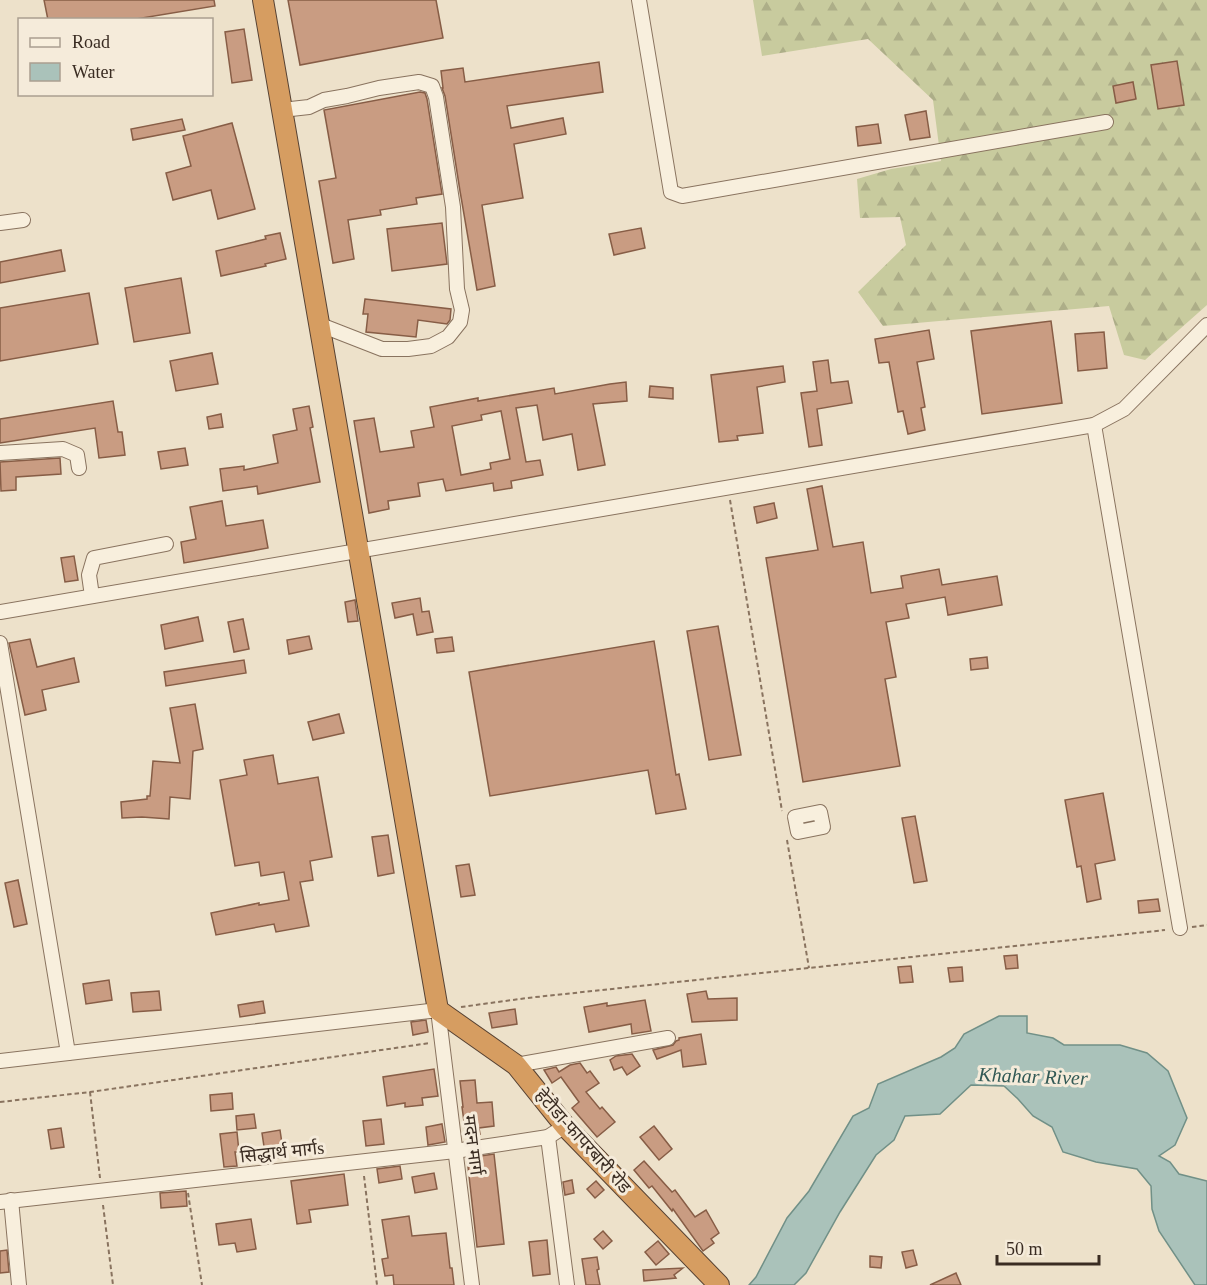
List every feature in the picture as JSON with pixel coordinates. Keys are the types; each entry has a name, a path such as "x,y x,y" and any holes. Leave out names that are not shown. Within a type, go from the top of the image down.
{"highway":[{"path":"263,0 438,1010"},
{"name":"हेटौडा-फापरबारी रोड","path":"438,1010 516,1065 556,1131 718,1285"}],"street":[{"path":"639,0 671,192 682,196 1106,122"},
{"path":"282,110 309,107 324,100 419,82 432,86 436,98 453,207 457,289 462,310 460,322 448,337 431,346 382,350 318,324"},
{"path":"0,223 23,220"},
{"path":"0,612 1094,425 1124,409 1207,325"},
{"path":"1094,425 1179,928"},
{"path":"0,453 63,449 77,454 79,468"},
{"path":"92,596 89,575 94,558 165,544"},
{"path":"0,643 68,1053"},
{"path":"0,1061 438,1010"},
{"name":"मदन मार्ग","path":"438,1010 472,1285"},
{"path":"516,1065 668,1038"},
{"path":"556,1131 567,1285"},
{"name":"सिद्धार्थ मार्गs","path":"6,1201 455,1151 556,1131"},
{"path":"6,1201 15,1285"}],"path":[{"path":"728,488 783,816"},
{"path":"787,839 809,968"},
{"path":"438,1010 538,997 1207,925"},
{"path":"0,1102 90,1092 442,1042"},
{"path":"362,1161 377,1285"},
{"path":"186,1181 202,1285"}],"green space":[{"path":"753,0 1207,0 1207,305 1145,360 1124,355 1109,306 883,326 858,292 906,245 900,217 860,218 857,179 891,169 941,161 933,100 868,39 762,56"}],"water":[{"name":"Khahar River","path":"999,1016 1027,1016 1027,1033 1053,1038 1064,1045 1120,1045 1147,1053 1168,1071 1187,1118 1175,1145 1159,1156 1170,1162 1179,1174 1207,1181 1207,1285 1195,1285 1159,1231 1152,1209 1151,1186 1137,1169 1096,1162 1063,1152 1052,1127 1033,1116 1004,1086 971,1085 940,1114 905,1116 894,1140 876,1155 840,1212 806,1273 794,1285 749,1285 756,1277 787,1218 809,1191 853,1116 869,1108 878,1084 941,1057 955,1048 964,1034"}],"building":[{"path":"44,0 214,0 215,6 142,18 48,18"},
{"path":"288,0 436,0 443,38 300,65"},
{"path":"244,29 252,80 232,83 225,32"},
{"path":"1177,61 1184,105 1158,109 1151,65"},
{"path":"599,62 603,92 507,106 511,128 563,118 566,134 514,144 523,198 482,205 495,286 477,290 441,71 463,68 465,82"},
{"path":"1133,82 1136,99 1116,103 1113,86"},
{"path":"420,92 425,93 427,99 442,194 416,198 417,204 380,210 381,215 348,220 354,259 333,263 319,181 336,178 324,110"},
{"path":"926,111 930,137 910,140 905,115"},
{"path":"182,119 185,130 133,140 131,129"},
{"path":"232,123 255,209 218,219 211,190 173,200 166,173 191,166 183,136"},
{"path":"878,124 881,143 858,146 856,127"},
{"path":"442,223 447,264 392,271 387,229"},
{"path":"641,228 645,248 614,255 609,234"},
{"path":"280,233 286,259 221,276 216,251 266,239 265,236"},
{"path":"61,250 65,271 0,283 0,262"},
{"path":"181,278 190,333 134,342 125,288"},
{"path":"89,293 98,344 0,361 0,308"},
{"path":"365,299 451,309 450,320 447,324 418,320 416,337 366,332 368,314 363,314"},
{"path":"1051,321 1062,403 982,414 971,331"},
{"path":"929,330 934,359 917,362 925,407 921,408 925,430 908,434 903,411 898,412 889,362 879,363 875,339"},
{"path":"1104,332 1107,368 1078,371 1075,334"},
{"path":"212,353 218,384 176,391 170,361"},
{"path":"828,360 831,383 848,381 852,403 817,409 822,445 809,447 801,393 817,391 813,362"},
{"path":"783,366 785,382 757,387 763,433 737,436 738,440 719,442 711,375"},
{"path":"626,382 627,401 593,404 605,465 578,470 572,434 543,440 537,405 516,408 526,462 540,460 543,475 511,481 512,488 494,491 493,483 446,491 443,479 418,483 420,496 388,501 389,509 369,513 354,421 374,418 380,452 414,447 411,431 434,427 430,407 554,388 555,394","holes":["501,411 510,459 490,463 491,469 461,475 452,426 482,420 481,415"]},
{"path":"650,386 673,388 673,399 649,397"},
{"path":"113,401 118,432 122,432 125,455 99,458 95,428 0,443 0,419"},
{"path":"309,406 313,427 310,428 320,482 258,494 257,486 223,491 220,469 244,466 244,470 278,463 273,435 297,430 293,409"},
{"path":"221,414 223,427 209,429 207,417"},
{"path":"185,448 188,465 161,469 158,452"},
{"path":"60,458 61,474 16,477 16,490 1,491 0,462"},
{"path":"822,486 833,547 863,542 871,593 903,588 901,576 939,569 942,585 997,576 1002,605 948,615 945,597 906,604 909,618 886,622 896,677 885,679 900,766 803,782 766,558 818,550 807,489"},
{"path":"222,501 226,526 263,520 268,548 184,563 181,542 196,539 190,507"},
{"path":"774,503 777,518 757,523 754,507"},
{"path":"74,556 78,580 65,582 61,558"},
{"path":"420,598 422,612 429,611 433,632 417,635 413,614 395,618 392,603"},
{"path":"355,600 358,621 348,622 345,602"},
{"path":"198,617 203,641 165,649 161,625"},
{"path":"243,619 249,649 234,652 228,622"},
{"path":"718,626 741,755 709,760 687,631"},
{"path":"309,636 312,649 289,654 287,640"},
{"path":"452,637 454,651 437,653 435,639"},
{"path":"30,639 37,667 74,658 79,682 42,690 46,710 25,715 9,643"},
{"path":"654,641 676,775 679,774 686,809 656,814 648,770 490,796 469,672"},
{"path":"987,657 988,668 971,670 970,659"},
{"path":"244,660 246,673 166,686 164,672"},
{"path":"195,704 203,749 193,751 190,799 170,797 169,819 122,818 121,802 147,799 147,796 150,796 153,761 180,763 170,708"},
{"path":"339,714 344,733 313,740 308,722"},
{"path":"273,755 278,784 318,777 332,857 310,861 313,880 300,882 309,926 276,932 274,924 216,935 211,913 259,903 259,905 289,900 284,872 261,876 259,862 235,866 220,780 247,775 244,760"},
{"path":"1103,793 1115,860 1095,864 1101,899 1087,902 1081,866 1077,867 1065,800"},
{"path":"915,816 927,881 914,883 902,818"},
{"path":"388,835 394,873 378,876 372,837"},
{"path":"469,864 475,895 461,897 456,866"},
{"path":"18,880 27,924 14,927 5,883"},
{"path":"1158,899 1160,911 1139,913 1138,901"},
{"path":"1017,955 1018,968 1006,969 1004,956"},
{"path":"911,966 913,982 900,983 898,967"},
{"path":"962,967 963,981 950,982 948,968"},
{"path":"109,980 112,1000 86,1004 83,984"},
{"path":"159,991 161,1010 133,1012 131,993"},
{"path":"706,991 708,999 737,998 737,1020 692,1022 687,994"},
{"path":"645,1000 651,1031 632,1034 631,1024 589,1032 584,1007"},
{"path":"263,1001 265,1013 240,1017 238,1005"},
{"path":"515,1009 517,1024 492,1028 489,1013"},
{"path":"426,1020 428,1032 413,1035 411,1022"},
{"path":"701,1034 706,1064 683,1067 681,1050 657,1059 653,1050 673,1045 679,1038"},
{"path":"632,1054 640,1066 627,1075 622,1067 614,1070 610,1060 616,1056"},
{"path":"580,1063 587,1073 590,1071 599,1083 586,1092 615,1122 597,1137 572,1108 579,1102 561,1077 552,1083 544,1070 556,1067 559,1072 570,1065"},
{"path":"434,1069 438,1096 422,1098 423,1105 405,1107 405,1103 387,1106 383,1077"},
{"path":"475,1080 477,1103 492,1102 494,1126 479,1128 480,1134 466,1136 460,1081"},
{"path":"232,1093 233,1109 211,1111 210,1095"},
{"path":"254,1114 256,1128 237,1130 236,1116"},
{"path":"381,1119 384,1144 366,1146 363,1121"},
{"path":"442,1124 445,1142 428,1145 426,1127"},
{"path":"654,1126 672,1149 659,1160 640,1137"},
{"path":"61,1128 64,1147 51,1149 48,1130"},
{"path":"280,1130 284,1157 266,1160 262,1133"},
{"path":"237,1132 239,1152 235,1152 237,1166 224,1167 220,1134"},
{"path":"494,1154 504,1244 477,1247 467,1158"},
{"path":"644,1161 672,1192 675,1190 695,1217 706,1210 719,1233 711,1239 714,1243 703,1251 673,1209 672,1211 652,1186 649,1188 634,1170"},
{"path":"400,1166 402,1179 379,1183 377,1169"},
{"path":"434,1173 437,1189 415,1193 412,1177"},
{"path":"344,1174 348,1205 309,1210 311,1222 297,1224 291,1181"},
{"path":"572,1180 574,1193 565,1195 563,1182"},
{"path":"596,1181 604,1190 595,1198 587,1189"},
{"path":"186,1191 187,1206 161,1208 160,1193"},
{"path":"409,1216 412,1236 446,1233 454,1285 394,1285 393,1275 385,1276 382,1259 388,1258 382,1220"},
{"path":"251,1219 256,1249 237,1252 235,1243 219,1245 216,1224"},
{"path":"603,1231 612,1241 603,1249 594,1239"},
{"path":"547,1240 550,1274 533,1276 529,1242"},
{"path":"658,1241 669,1254 656,1265 645,1252"},
{"path":"7,1250 9,1272 0,1273 0,1251"},
{"path":"913,1250 917,1265 906,1268 902,1252"},
{"path":"870,1256 882,1257 881,1268 870,1267"},
{"path":"597,1257 600,1285 586,1285 582,1259"},
{"path":"683,1268 674,1275 676,1278 644,1281 643,1270"},
{"path":"956,1273 961,1285 930,1285"}]}
